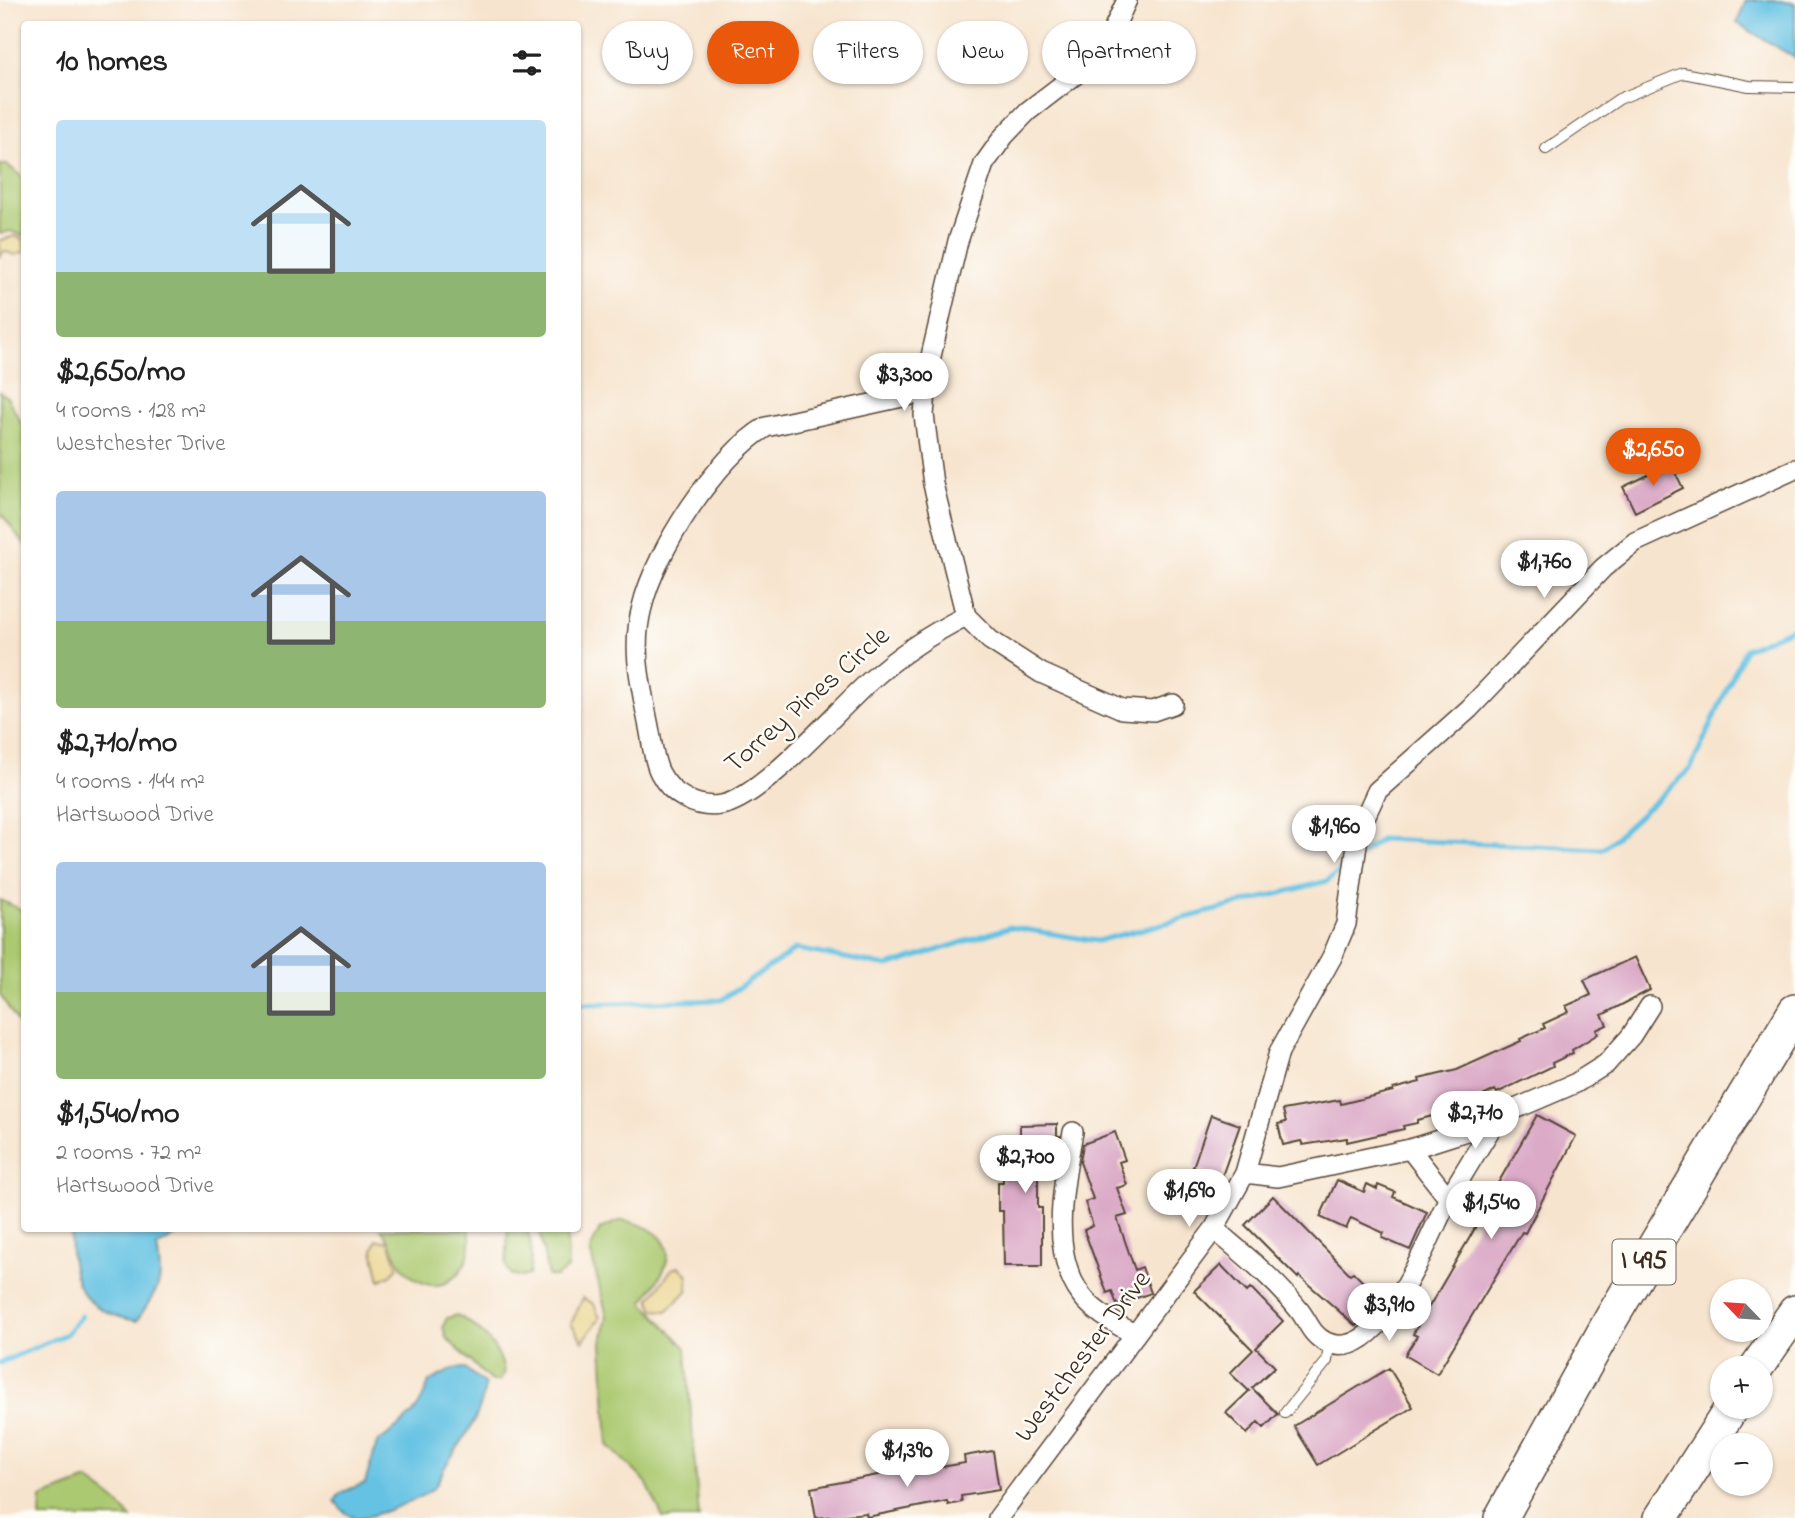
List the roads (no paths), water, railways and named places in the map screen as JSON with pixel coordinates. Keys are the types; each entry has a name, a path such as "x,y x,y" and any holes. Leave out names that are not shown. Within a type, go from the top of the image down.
{"highway":[{"name":"I 495","path":"1501,1518 1618,1307 1795,1011"},
{"path":"1764,1356 1795,1312"},
{"path":"1661,1518 1723,1419"}],"street":[{"path":"1127,0 1111,34 1092,62 1028,111 984,164 958,241 925,392 925,415 933,484 966,616 990,640 1024,663 1122,709 1153,711 1173,704"},
{"name":"Torrey Pines Circle","path":"925,392 766,427 747,438 729,455 702,491 659,562 642,604 638,625 637,662 660,772 672,789 696,804 709,806 735,802 768,778 869,682 914,645 966,616"},
{"name":"Westchester Drive","path":"998,1518 1214,1228 1245,1173 1279,1052 1332,957 1346,924 1363,816 1377,791 1469,709 1603,568 1645,537 1795,469"},
{"path":"1245,1173 1278,1177 1410,1149 1495,1122 1508,1112 1576,1083 1606,1063 1631,1036 1650,1006"},
{"path":"1214,1228 1277,1285 1317,1337 1329,1343 1343,1345 1358,1340 1379,1324 1397,1301 1449,1199 1495,1122"},
{"path":"1073,1132 1064,1185 1064,1249 1067,1268 1084,1299 1135,1335"},
{"path":"1410,1149 1449,1199"}],"lane":[{"path":"1546,149 1619,99 1683,73 1749,86 1795,87"},
{"path":"1285,1413 1327,1361 1329,1343"}],"water":[{"path":"1746,0 1782,0 1795,4 1795,58 1737,23"},
{"path":"71,1232 189,1232 179,1234 157,1247 160,1279 155,1293 137,1321 118,1317 91,1302 76,1279"},
{"path":"464,1368 485,1384 483,1395 472,1425 435,1486 409,1502 373,1515 356,1518 344,1511 335,1501 340,1493 365,1483 377,1443 415,1411 429,1382 453,1369"}],"waterway":[{"path":"1362,854 1381,839 1603,849 1691,768 1745,649 1795,627"},
{"path":"581,1004 721,1000 796,949 888,966 1010,927 1097,941 1327,881 1349,864"},
{"path":"0,1363 66,1334 81,1316"}]}
